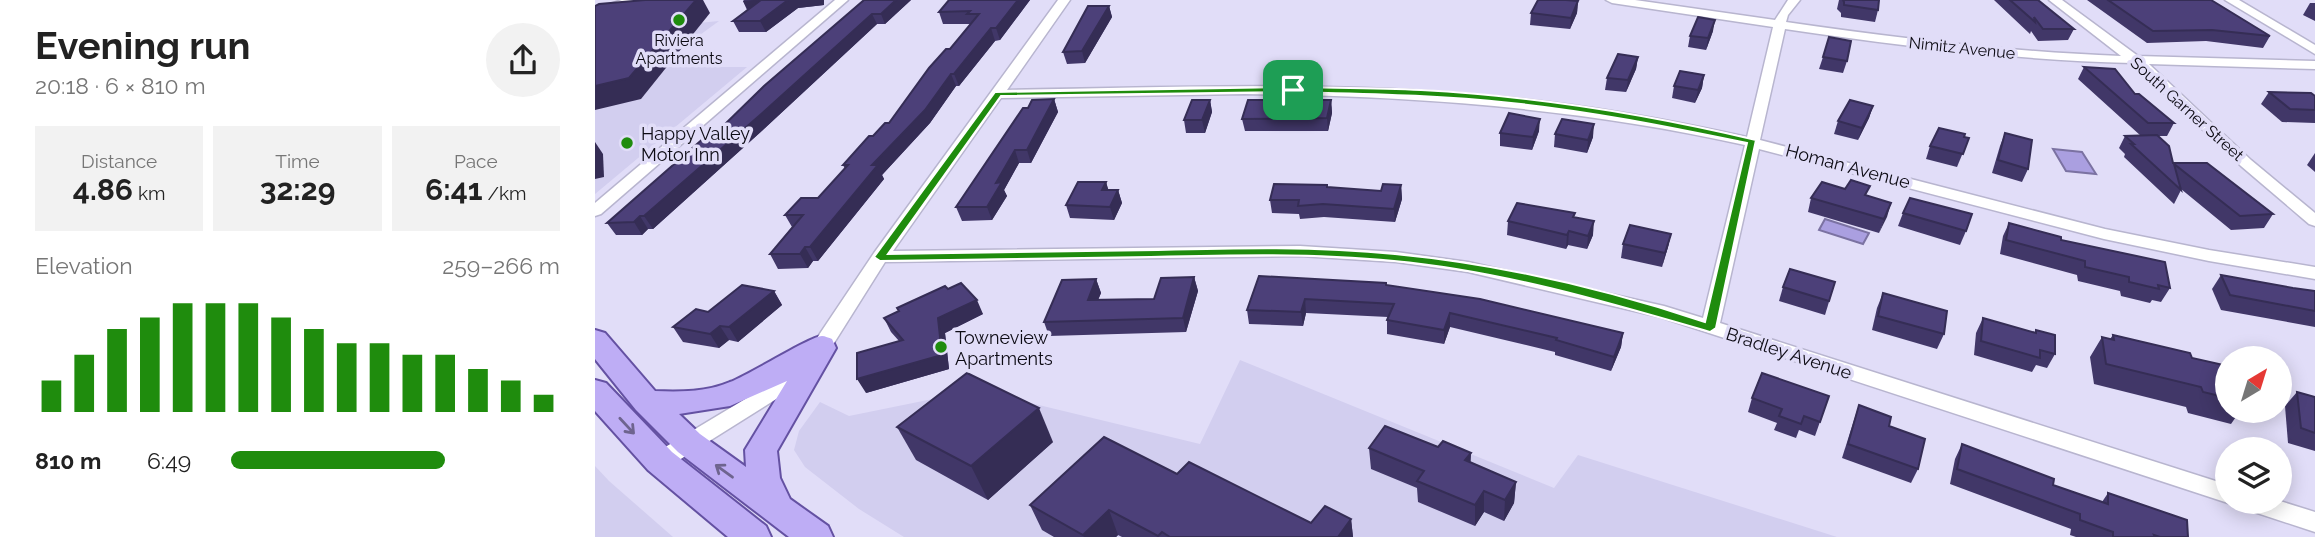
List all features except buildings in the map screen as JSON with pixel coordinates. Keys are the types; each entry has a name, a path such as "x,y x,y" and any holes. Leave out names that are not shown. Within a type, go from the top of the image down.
{"main road":[{"path":"595,340 647,402 689,443 815,537"},
{"path":"647,402 674,405 713,400 745,391 822,346"},
{"path":"779,511 763,478 761,450 822,346"},
{"path":"595,391 660,461 753,537"}],"street":[{"path":"595,14 635,0"},
{"path":"595,211 842,0"},
{"path":"660,461 774,391 822,346 880,257 1064,0"},
{"name":"Nimitz Avenue","path":"1612,0 1888,40 2042,57 2315,65"},
{"path":"1710,328 1782,15 1794,0"},
{"name":"South Garner Street","path":"2055,0 2134,60 2246,163 2315,221"},
{"path":"2231,0 2315,50"},
{"name":"Homan Avenue","path":"998,93 1231,90 1422,93 1559,107 1653,121 1752,142 2106,234 2232,260 2315,273"},
{"name":"Bradley Avenue","path":"880,257 1300,251 1396,257 1468,267 1664,312 2215,490"},
{"path":"2290,514 2315,522"}],"shaded area":[{"path":"719,21 656,67 747,67 595,194 595,33"},
{"path":"2053,149 2082,152 2096,174 2066,171"},
{"path":"1825,219 1869,233 1863,244 1819,230"},
{"path":"1240,360 1554,488 1578,455 1837,537 904,537 859,509 805,467 794,450 799,431 820,402 849,416 977,390 1200,444"},
{"path":"595,466 609,481 673,537 595,537"}],"place":[{"name":"Riviera Apartments","path":"679,20"},
{"name":"Happy Valley Motor Inn","path":"627,143"},
{"name":"Towneview Apartments","path":"941,347"}],"route":[{"path":"1293,90 1422,93 1513,100 1653,121 1752,142 1710,328 1664,312 1563,287 1468,267 1396,257 1300,251 1238,251 880,257 998,93 1293,90"}]}
